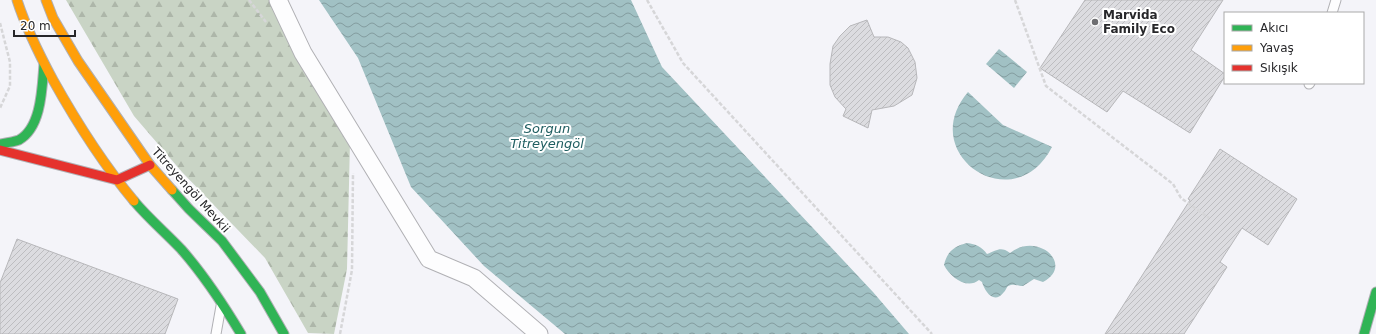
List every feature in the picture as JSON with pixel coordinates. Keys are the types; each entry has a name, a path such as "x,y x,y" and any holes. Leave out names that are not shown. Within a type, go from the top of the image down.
{"street":[{"path":"17,0 31,41 69,110 117,180 140,209 180,248 202,274 222,301 241,334"},
{"name":"Titreyengöl Mevkii","path":"46,0 53,18 78,61 150,165 189,209 222,241 260,292 284,334"},
{"path":"278,0 303,53 429,259 474,278 539,334"},
{"path":"0,144 20,139 33,124 38,113 44,64"},
{"path":"0,150 117,180 150,165"},
{"path":"1364,334 1376,292"}],"lane":[{"path":"1332,12 1336,0"},
{"path":"216,334 222,301"}],"path":[{"path":"249,0 268,25"},
{"path":"647,0 683,63 932,334"},
{"path":"1015,0 1046,86 1173,184 1181,198 1209,218"},
{"path":"0,23 10,62 10,86 0,108"},
{"path":"340,334 352,270 354,168"}],"green space":[{"path":"66,0 271,0 350,142 347,269 334,334 308,333 265,258 182,172 134,116"}],"water":[{"name":"Sorgun Titreyengöl","path":"319,0 631,0 662,67 873,292 909,334 565,334 484,266 411,187 358,58"},
{"path":"999,49 1027,72 1014,88 986,64"},
{"path":"968,92 1003,125 1052,147 1035,168 1015,178 995,178 976,170 961,156 953,137 955,115"},
{"path":"967,243 978,246 987,254 999,249 1010,253 1021,247 1031,246 1041,248 1049,253 1054,260 1055,267 1052,275 1043,282 1034,279 1023,286 1009,285 1000,296 993,297 990,296 985,290 982,282 979,280 969,284 959,281 950,274 944,265 947,256 952,250"}],"building":[{"path":"1085,0 1223,0 1191,50 1224,73 1224,78 1190,133 1123,91 1107,112 1040,68"},
{"path":"867,20 874,37 888,37 901,42 908,48 915,62 917,78 912,95 894,106 872,110 868,128 843,116 846,109 835,97 830,85 830,64 833,46 850,26"},
{"path":"1220,149 1297,199 1268,245 1242,228 1220,262 1227,267 1184,334 1105,334 1190,200 1188,199"},
{"path":"17,239 178,299 165,334 0,334 0,283"}],"traffic: fast":[{"path":"0,144 19,140 27,134 32,126 39,106 44,64"},
{"path":"172,190 222,241 260,292 284,334"},
{"path":"134,201 181,249 198,269 241,334"},
{"path":"1364,334 1376,292"}],"traffic: slow":[{"path":"17,0 33,41 62,96 101,158 134,201"},
{"path":"46,0 53,18 78,61 150,165 172,190"}],"traffic: jam":[{"path":"0,150 117,180 150,165"}],"place":[{"name":"Marvida Family Eco","path":"1095,22"}]}
